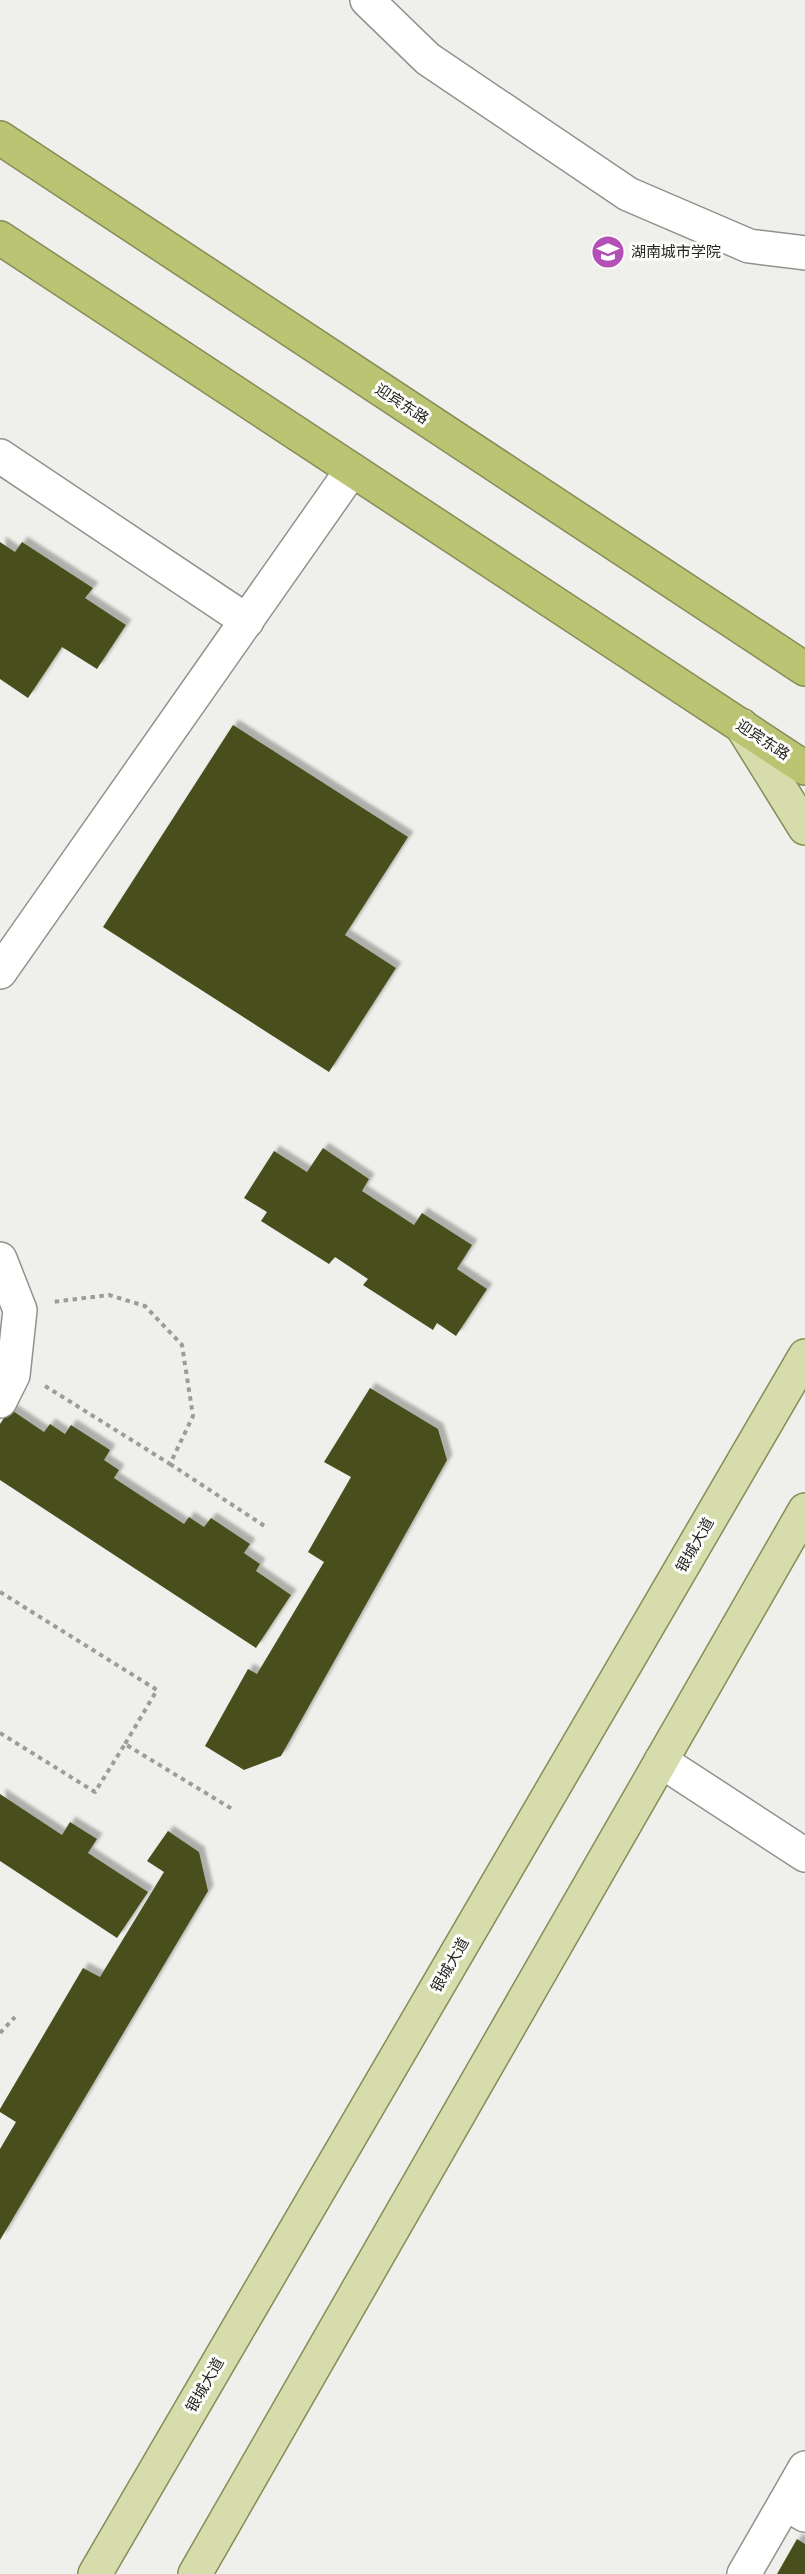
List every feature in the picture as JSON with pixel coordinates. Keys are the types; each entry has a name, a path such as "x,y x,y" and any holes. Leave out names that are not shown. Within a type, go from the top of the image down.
{"highway":[{"name":"迎宾东路","path":"0,138 790,653 805,669"},
{"name":"迎宾东路","path":"0,238 805,768"}],"main road":[{"path":"741,725 805,828"},
{"name":"银城大道","path":"95,2574 805,1356"},
{"path":"195,2574 805,1510"}],"street":[{"path":"367,0 428,59 628,194 749,246 805,253"},
{"path":"0,456 247,621"},
{"path":"0,972 352,470"},
{"path":"0,1259 20,1310 13,1375 0,1401"},
{"path":"661,1761 802,1846"},
{"path":"744,2574 795,2509 805,2469"}],"path":[{"path":"20,1310 69,1298 109,1295 145,1306 182,1345 193,1416 170,1464"},
{"path":"14,1366 266,1527"},
{"path":"0,1592 157,1690 94,1792 0,1733"},
{"path":"125,1744 232,1809"},
{"path":"0,2033 15,2018"}],"building":[{"path":"0,542 15,552 22,542 93,588 85,598 126,625 97,669 62,647 28,698 0,679"},
{"path":"233,725 408,837 345,935 396,968 329,1072 103,927"},
{"path":"323,1148 369,1179 362,1191 414,1225 422,1213 472,1245 457,1269 487,1289 456,1336 437,1323 433,1330 363,1285 368,1279 335,1257 329,1264 261,1221 267,1212 244,1198 274,1151 307,1172"},
{"path":"370,1388 438,1429 447,1460 281,1756 244,1770 205,1746 248,1669 257,1674 324,1562 308,1552 351,1477 324,1462"},
{"path":"10,1409 44,1432 50,1424 65,1434 71,1425 110,1450 104,1460 119,1470 114,1478 184,1524 189,1517 204,1527 211,1518 250,1544 244,1553 260,1564 256,1571 291,1595 256,1648 0,1480 0,1424"},
{"path":"0,1794 62,1835 70,1822 97,1839 88,1853 148,1892 117,1938 0,1861"},
{"path":"168,1831 199,1852 208,1891 0,2240 0,2149 16,2122 0,2112 0,2109 83,1968 100,1977 164,1872 147,1861"},
{"path":"797,2539 805,2544 805,2574 777,2574"}],"place":[{"name":"湖南城市学院","path":"608,252"}]}
